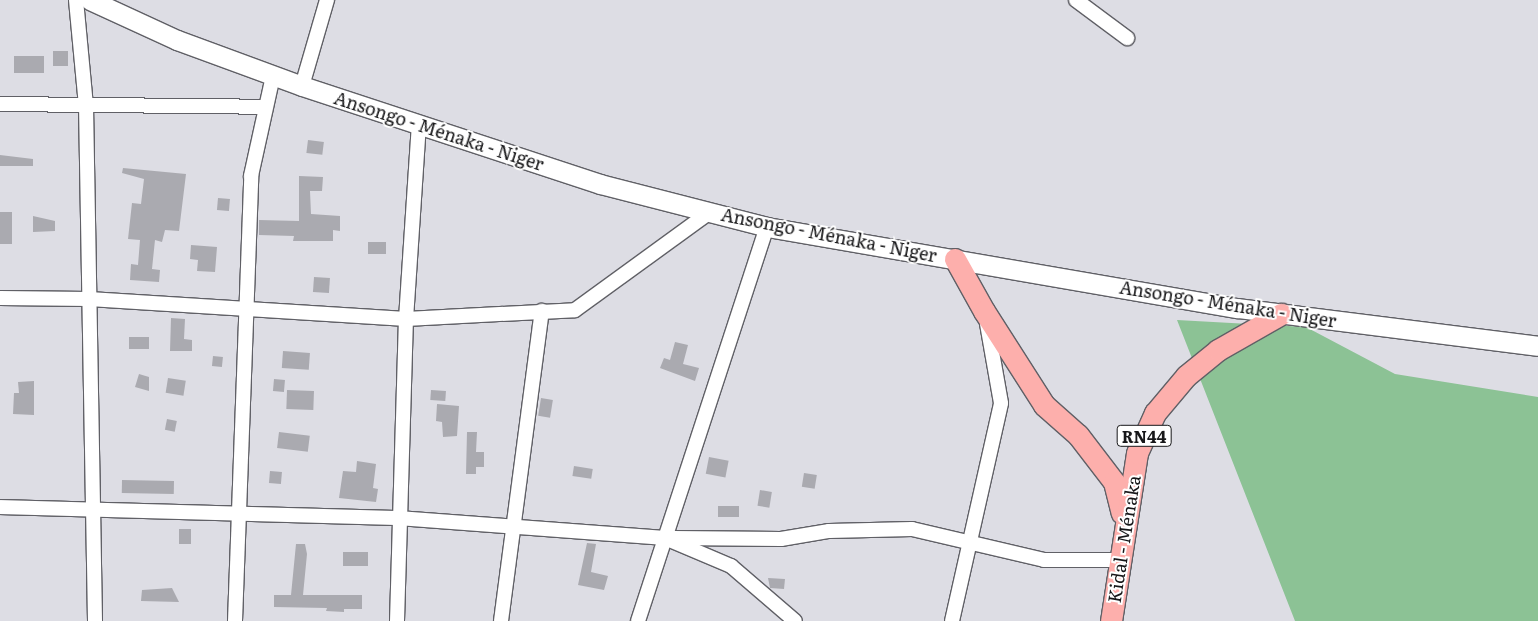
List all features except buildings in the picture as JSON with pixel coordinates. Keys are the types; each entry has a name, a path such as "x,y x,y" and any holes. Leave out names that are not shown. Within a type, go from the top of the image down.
{"main road":[{"name":"Ansongo - Ménaka - Niger","path":"90,0 177,40 302,86 600,184 767,227 1281,314 1538,346"},
{"name":"RN44","path":"955,259 984,311 1044,405 1078,435 1114,482 1124,523"},
{"name":"Kidal - Ménaka","path":"1111,621 1121,560 1124,523 1137,453 1155,413 1186,376 1211,355 1281,314"}],"street":[{"path":"76,0 86,105 95,621"},
{"path":"302,86 327,0"},
{"path":"1076,0 1127,38"},
{"path":"235,621 251,176 273,76"},
{"path":"0,104 265,107"},
{"path":"397,621 398,518 406,318 419,125"},
{"path":"0,298 89,299 406,318 575,310 710,212"},
{"path":"638,621 767,227"},
{"path":"500,621 542,311"},
{"path":"952,621 972,541 1001,403 984,311"},
{"path":"0,507 398,518 665,538 781,539 829,531 912,528 972,541 1044,560 1121,560"},
{"path":"665,538 731,566 794,621"}],"green space":[{"path":"1177,320 1306,327 1395,374 1538,397 1538,621 1295,621"}]}
